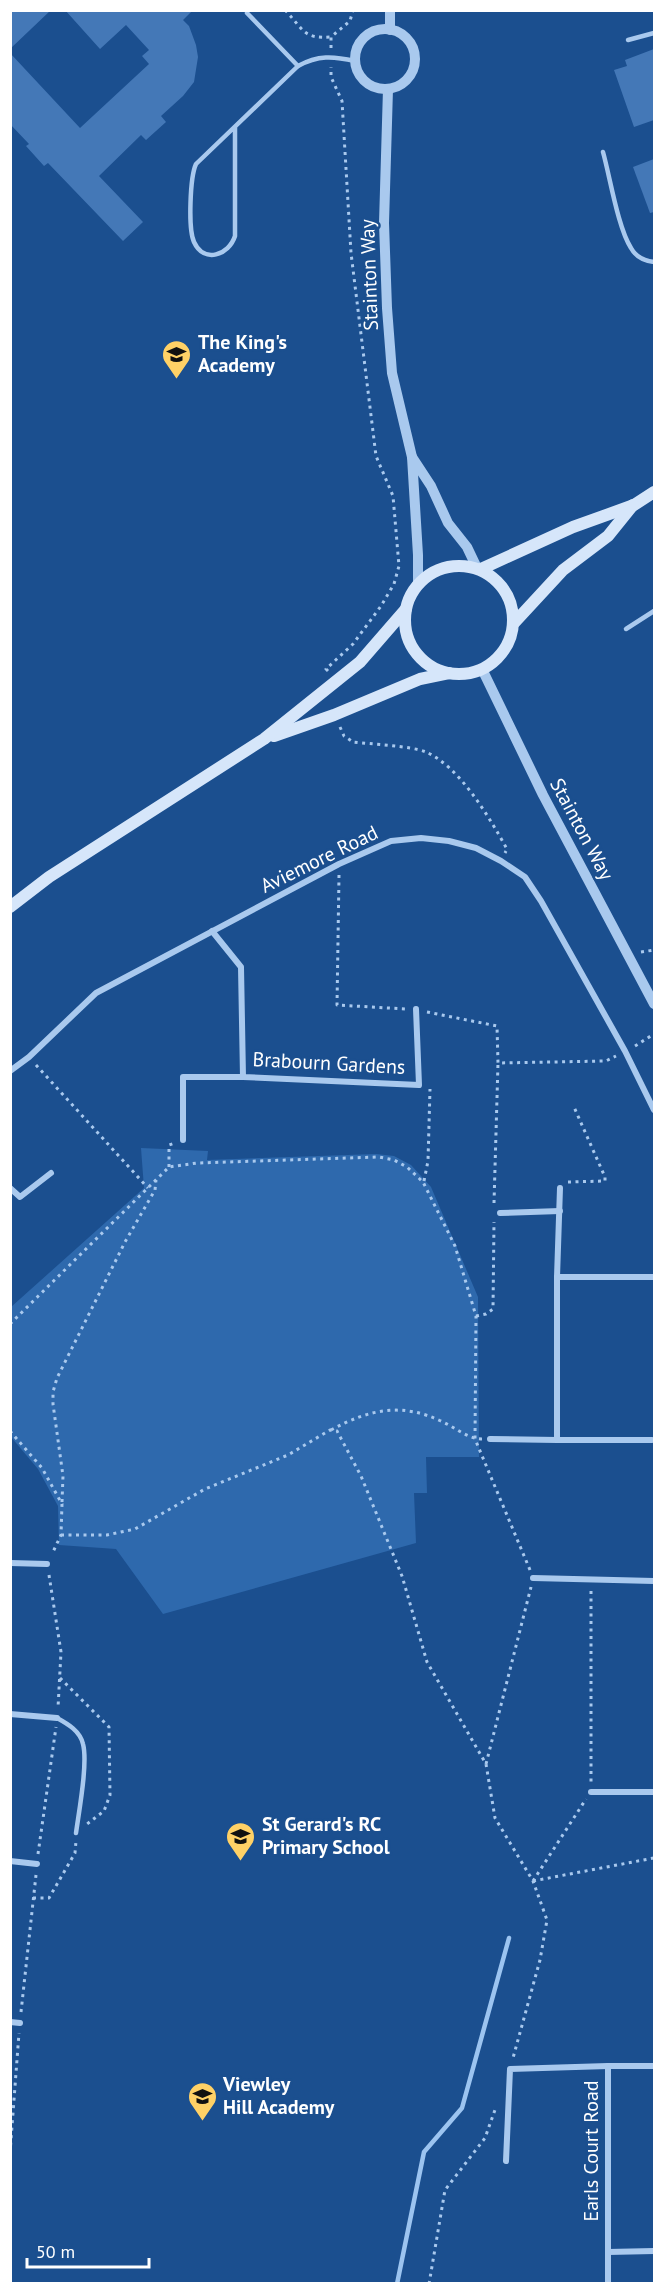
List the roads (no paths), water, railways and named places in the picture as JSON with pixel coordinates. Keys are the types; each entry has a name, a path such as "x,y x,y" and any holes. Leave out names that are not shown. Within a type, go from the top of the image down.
{"main road":[{"path":"479,568 573,527 634,505 654,492"},
{"path":"514,623 563,570 608,536 634,505"},
{"path":"264,739 334,715 420,679 449,673 466,674 494,662 504,651 511,638 514,623 511,601 499,582 479,568 456,565 435,571 418,584 406,609 406,632 415,651 430,666 449,673"},
{"path":"10,907 49,878 264,739 360,662 406,609"}],"street":[{"path":"390,10 390,30"},
{"path":"390,30 408,39 413,48 415,60 409,77 402,84 388,89 372,86 366,82 358,72 356,61 357,50 364,38 375,31 390,30"},
{"name":"Stainton Way","path":"388,89 384,223 387,308 392,373 412,457 418,584"},
{"name":"Stainton Way","path":"412,457 431,486 448,523 467,547 479,568"},
{"name":"Stainton Way","path":"482,669 543,795 654,1004"},
{"name":"Aviemore Road","path":"10,1071 29,1057 96,993 339,864 391,841 421,838 449,841 477,848 525,877 541,901 625,1051 654,1110"},
{"name":"Brabourn Gardens","path":"212,932 241,967 243,1077 419,1085 416,1009"},
{"path":"183,1140 183,1077 243,1077"},
{"path":"10,1188 20,1197 51,1173"},
{"path":"557,1440 557,1277 560,1188"},
{"path":"500,1214 560,1211"},
{"path":"557,1277 654,1277"},
{"path":"489,1439 652,1440"},
{"path":"10,1563 47,1564"},
{"path":"533,1578 654,1581"},
{"path":"10,1714 57,1718"},
{"path":"591,1792 654,1792"},
{"path":"10,1861 37,1864"},
{"path":"10,2022 20,2023"},
{"path":"506,2161 510,2069 608,2066"},
{"name":"Earls Court Road","path":"608,2283 608,2066 654,2066"},
{"path":"608,2252 654,2251"}],"lane":[{"path":"247,13 298,66"},
{"path":"628,40 654,33"},
{"path":"235,127 235,236 229,248 224,252 206,254 196,247 192,237 191,183 196,164 298,66 330,56 356,61"},
{"path":"603,152 625,236 638,256 654,261"},
{"path":"626,629 654,611"},
{"path":"57,1718 76,1731 83,1743 84,1761 76,1833"}],"waterway":[{"path":"397,2284 424,2152 462,2108 509,1938"}],"place":[{"name":"The King's Academy","path":"177,380"},
{"name":"St Gerard's RC Primary School","path":"241,1862"},
{"name":"Viewley Hill Academy","path":"202,2122"}]}
